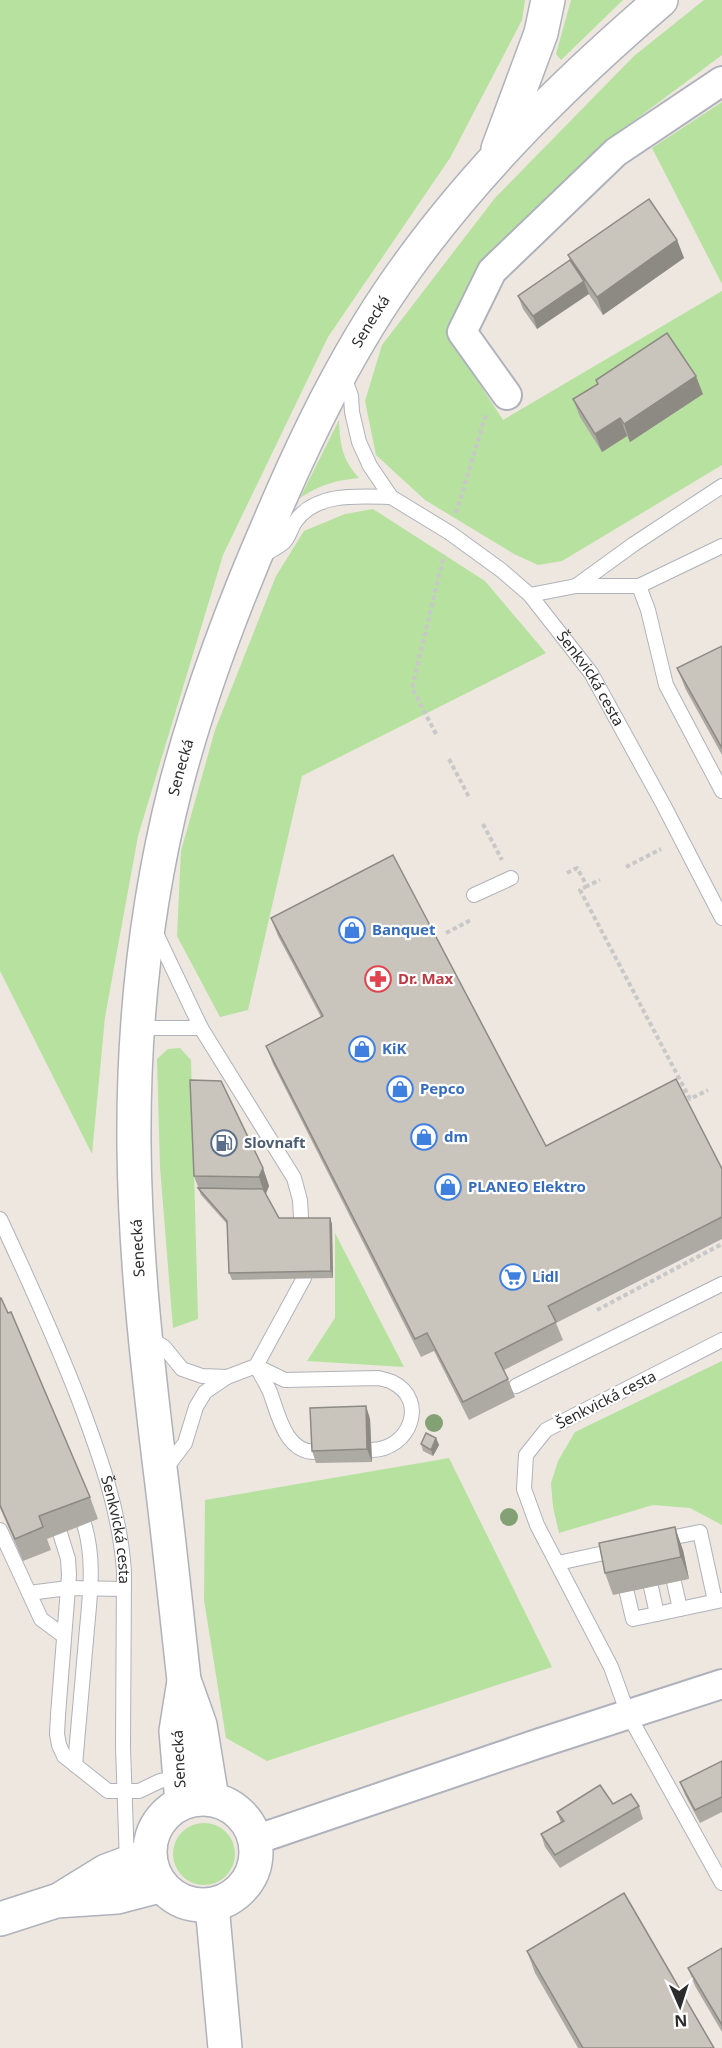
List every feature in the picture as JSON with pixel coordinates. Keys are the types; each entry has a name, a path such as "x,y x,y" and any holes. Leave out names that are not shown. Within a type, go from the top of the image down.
{"main road":[{"path":"494,159 538,42 548,0"},
{"name":"Senecká","path":"191,1793 200,1725 184,1680 144,1334 134,1141 139,1028 150,919 165,831 190,734 207,681 252,563 298,454 342,371 406,268 494,159 594,60 661,0"},
{"path":"0,1919 56,1901 106,1871 138,1859 151,1841 161,1819 191,1793 227,1804 240,1813 249,1825 257,1854 248,1881 226,1900 212,1905 199,1905 172,1897 159,1886 152,1872 138,1859"},
{"path":"56,1901 117,1897 159,1886"},
{"path":"212,1905 225,2048"}],"street":[{"path":"507,395 462,332 492,271 616,153 722,81"},
{"path":"255,1840 722,1684"}],"lane":[{"path":"342,371 351,396 359,442 370,466 391,497"},
{"path":"576,586 634,544 722,486"},
{"path":"252,563 285,542 295,521 307,508 333,499 355,495 391,497"},
{"name":"Šenkvická cesta","path":"391,497 465,543 530,595 591,673 722,918"},
{"path":"530,595 576,586 639,586 722,546"},
{"path":"639,586 648,610 666,685 722,791"},
{"path":"474,895 508,872"},
{"path":"150,919 201,1028 294,1178 300,1200 304,1278 256,1366 227,1377 205,1392 196,1407 185,1443 161,1475"},
{"path":"139,1028 201,1028"},
{"name":"Šenkvická cesta","path":"0,1219 56,1339 109,1484 121,1538 124,1589 124,1792 138,1859"},
{"path":"516,1386 722,1284"},
{"path":"144,1334 164,1347 182,1369 202,1376 227,1377"},
{"name":"Šenkvická cesta","path":"722,1340 546,1430 526,1455 524,1489 537,1525 611,1667 628,1714 722,1883"},
{"path":"256,1366 285,1380 378,1378 392,1382 408,1398 411,1420 407,1432 392,1447 371,1450"},
{"path":"256,1366 269,1390 288,1437 298,1446 316,1452"},
{"path":"75,1766 90,1588 90,1553 84,1524"},
{"path":"0,1530 41,1619 64,1636"},
{"path":"558,1563 617,1550 640,1549 665,1539 700,1532 719,1600 633,1620 617,1550"},
{"path":"60,1533 68,1559 68,1588 57,1734 64,1756 108,1791 139,1791 160,1781 191,1793"},
{"path":"665,1539 680,1609"},
{"path":"640,1549 657,1614"},
{"path":"29,1593 68,1588 124,1589"}],"path":[{"path":"454,518 486,414 507,395"},
{"path":"436,734 412,688 446,549"},
{"path":"449,759 470,800"},
{"path":"483,824 508,872"},
{"path":"626,867 669,844"},
{"path":"567,873 577,868 587,886"},
{"path":"600,880 580,890 690,1099 708,1090"},
{"path":"446,933 471,920"},
{"path":"597,1310 722,1245"}],"green space":[{"path":"0,0 525,0 522,20 450,158 328,337 223,555 138,836 105,1017 92,1154 0,971"},
{"path":"571,0 623,0 561,60 556,54"},
{"path":"704,0 722,0 722,55 611,138 484,265 453,343 503,420 722,291 722,465 562,561 538,565 514,554 425,500 376,455 365,401 382,345 495,198 634,56"},
{"path":"722,102 722,284 652,148"},
{"path":"339,420 343,451 359,478 328,484 300,498"},
{"path":"373,509 485,581 546,653 302,776 248,1010 220,1017 177,936 181,851 215,730 276,576 304,531 345,514"},
{"path":"180,1048 191,1060 198,1319 173,1328 160,1167 157,1059 168,1049"},
{"path":"335,1233 404,1367 307,1361 335,1318"},
{"path":"722,1361 722,1525 690,1508 653,1505 559,1533 553,1507 551,1483 558,1461 575,1432"},
{"path":"449,1458 552,1667 267,1761 226,1738 204,1600 205,1500"},
{"path":"204,1823 226,1832 235,1854 226,1876 204,1885 182,1876 173,1854 182,1832"}],"building":[{"path":"649,199 677,240 597,297 568,255"},
{"path":"570,260 584,281 533,316 518,296"},
{"path":"667,333 696,376 624,424 620,418 595,434 573,399 598,384 596,380"},
{"path":"722,646 722,748 677,668"},
{"path":"393,855 546,1146 676,1079 722,1169 722,1217 548,1306 556,1322 495,1353 508,1379 463,1402 427,1333 415,1339 266,1046 323,1016 271,918"},
{"name":"Slovnaft","path":"190,1080 221,1081 263,1168 259,1177 194,1176"},
{"path":"198,1188 263,1189 279,1218 330,1218 331,1271 229,1273 227,1221"},
{"path":"0,1298 8,1313 11,1312 90,1497 39,1516 43,1527 15,1539 0,1505"},
{"path":"366,1406 367,1449 312,1451 310,1408"},
{"path":"426,1433 436,1438 431,1450 421,1444"},
{"path":"675,1527 681,1557 605,1573 599,1543"},
{"path":"722,1761 722,1797 695,1810 680,1782"},
{"path":"600,1785 613,1804 631,1794 639,1806 555,1855 541,1834 564,1821 557,1812"},
{"path":"624,1893 714,2048 583,2048 527,1951"},
{"path":"722,1948 722,2025 688,1968"}],"place":[{"name":"Banquet","path":"352,930"},
{"name":"Dr. Max","path":"378,979"},
{"name":"KiK","path":"362,1049"},
{"name":"Pepco","path":"400,1089"},
{"name":"dm","path":"424,1137"},
{"name":"Slovnaft","path":"224,1143"},
{"name":"PLANEO Elektro","path":"448,1187"},
{"name":"Lidl","path":"513,1277"}]}
